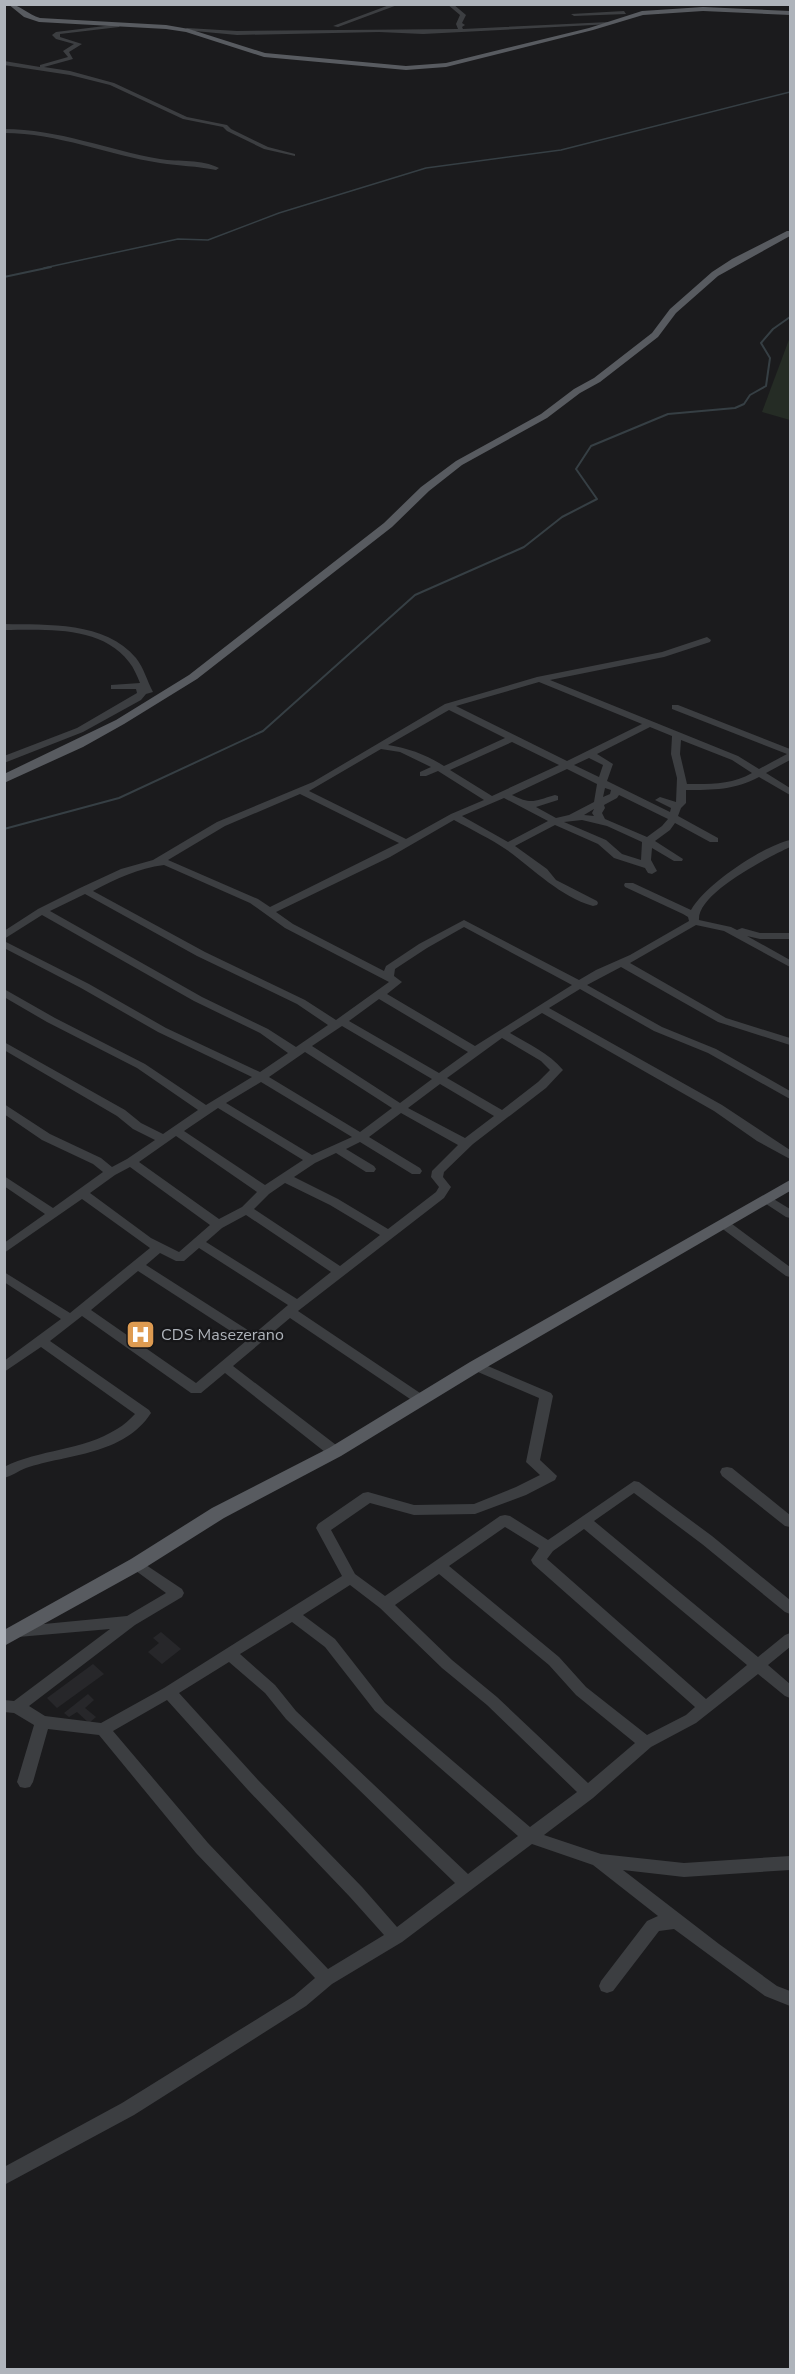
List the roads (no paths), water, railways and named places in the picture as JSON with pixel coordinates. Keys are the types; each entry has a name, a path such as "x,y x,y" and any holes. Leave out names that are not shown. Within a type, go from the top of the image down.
{"main road":[{"path":"11,4 26,16 39,20 187,30 264,55 406,68 446,65 609,24 642,13 703,9 790,13"},
{"path":"4,779 79,744 152,702 227,651 387,525 425,489 459,463 544,416 630,357 655,335 673,311 715,274 790,232"},
{"path":"11,1635 137,1564 218,1513 335,1452 476,1366 790,1185"}],"street":[{"path":"318,31 398,4"},
{"path":"449,4 463,15 459,24 462,25 459,26 461,30"},
{"path":"571,24 575,4"},
{"path":"615,4 624,14"},
{"path":"574,14 642,13"},
{"path":"34,68 70,58 66,51 79,43 58,38 55,35 58,33 119,24"},
{"path":"187,30 237,33 423,32 609,24"},
{"path":"4,63 70,73 112,84 181,116 225,126 266,148 293,155"},
{"path":"4,131 21,131 86,143 160,161 216,168"},
{"path":"4,627 65,629 108,640 133,660 152,702"},
{"path":"4,936 42,911 84,890 132,868 157,862 221,824 302,791 448,706 540,679 664,654 707,640"},
{"path":"540,679 735,758 790,792"},
{"path":"4,760 80,730 138,698 142,693 139,686 114,687"},
{"path":"448,706 510,739 601,781 714,840"},
{"path":"675,707 790,754"},
{"path":"268,912 407,843 454,816 526,785 588,753 638,732 650,724"},
{"path":"647,842 666,829 674,819 676,807 681,803 679,793 682,778 673,751 677,735"},
{"path":"423,774 510,739"},
{"path":"381,746 402,750 440,768 491,800"},
{"path":"588,753 608,764 608,769 601,781 598,803 600,808 597,813 601,820"},
{"path":"682,787 720,787 741,783 762,773 790,754"},
{"path":"526,785 527,807"},
{"path":"508,846 562,819 582,813 614,796 616,789"},
{"path":"302,791 407,843"},
{"path":"503,794 527,807 562,819 601,820 626,828 678,859"},
{"path":"527,807 555,798"},
{"path":"660,800 676,807"},
{"path":"454,816 508,846 543,871 552,882 593,903"},
{"path":"562,819 562,825 602,842 618,856 651,869 646,860 647,842"},
{"path":"83,1193 158,1248 180,1258 218,1225 246,1210 265,1191 311,1160 360,1138 502,1033 579,984 694,919 702,900 744,866 790,843"},
{"path":"4,1249 111,1172 261,1077 397,982 289,926 254,901 177,866 157,862"},
{"path":"629,885 694,919 746,937 790,964"},
{"path":"84,890 201,954 301,1002 440,1079 501,1116"},
{"path":"42,911 198,999 299,1049 466,1144"},
{"path":"388,977 390,968 464,923 658,1029 712,1051 790,1096"},
{"path":"716,926 727,924 760,936 790,936"},
{"path":"4,944 85,986 162,1030 261,1077 416,1171"},
{"path":"621,962 722,1020 735,1026 776,1035 790,1042"},
{"path":"4,992 51,1020 141,1066 206,1110"},
{"path":"380,995 475,1051"},
{"path":"541,1008 718,1108 790,1155"},
{"path":"82,1310 196,1390 293,1308 440,1195 445,1187 437,1177 438,1171 466,1144 542,1085 557,1070 545,1059 502,1033"},
{"path":"4,1046 121,1113 137,1126 164,1139"},
{"path":"218,1103 311,1160"},
{"path":"4,1108 46,1137 71,1147 111,1172"},
{"path":"176,1131 265,1191"},
{"path":"338,1149 370,1169"},
{"path":"130,1162 218,1225"},
{"path":"285,1178 334,1202 390,1235"},
{"path":"4,1180 52,1213"},
{"path":"767,1199 790,1214"},
{"path":"246,1210 340,1272"},
{"path":"724,1224 790,1273"},
{"path":"198,1242 420,1400"},
{"path":"4,1368 82,1310 158,1248"},
{"path":"137,1265 256,1341"},
{"path":"4,1276 70,1319"},
{"path":"4,1473 22,1464 73,1453 102,1443 124,1432 144,1413 41,1341"},
{"path":"225,1366 335,1452"},
{"path":"476,1366 546,1396 533,1462 550,1476 521,1491 475,1509 414,1510 368,1497 323,1528 350,1578 385,1604 447,1664 492,1701 588,1792"},
{"path":"727,1472 790,1522"},
{"path":"705,1707 538,1560 548,1547 634,1486 708,1540 790,1608"},
{"path":"385,1604 505,1520 548,1547"},
{"path":"584,1521 672,1591 790,1692"},
{"path":"137,1564 177,1593 130,1621 11,1707 42,1722 104,1729 169,1692 350,1578"},
{"path":"440,1567 554,1661 581,1691 645,1743"},
{"path":"293,1615 330,1643 380,1707 529,1836 598,1860 684,1870 790,1863"},
{"path":"11,1635 130,1621"},
{"path":"4,2177 148,2097 300,2001 326,1979 396,1937 588,1792 645,1743 691,1719 790,1639"},
{"path":"230,1654 270,1689 291,1715 467,1884"},
{"path":"169,1692 396,1937"},
{"path":"25,1782 42,1722"},
{"path":"104,1729 202,1848 326,1979"},
{"path":"598,1860 771,1990 790,1999"},
{"path":"607,1986 653,1926 679,1921"}],"waterway":[{"path":"44,268 178,239 208,240 279,213 426,168 561,150 790,92"},
{"path":"4,277 51,267"},
{"path":"4,829 119,798 263,731 415,595 524,547 562,517 597,499 576,469 591,446 668,414 735,408 744,404 750,395 766,386 770,358 761,343 773,329 790,317"}],"place":[{"name":"CDS Masezerano","path":"140,1334"}]}
